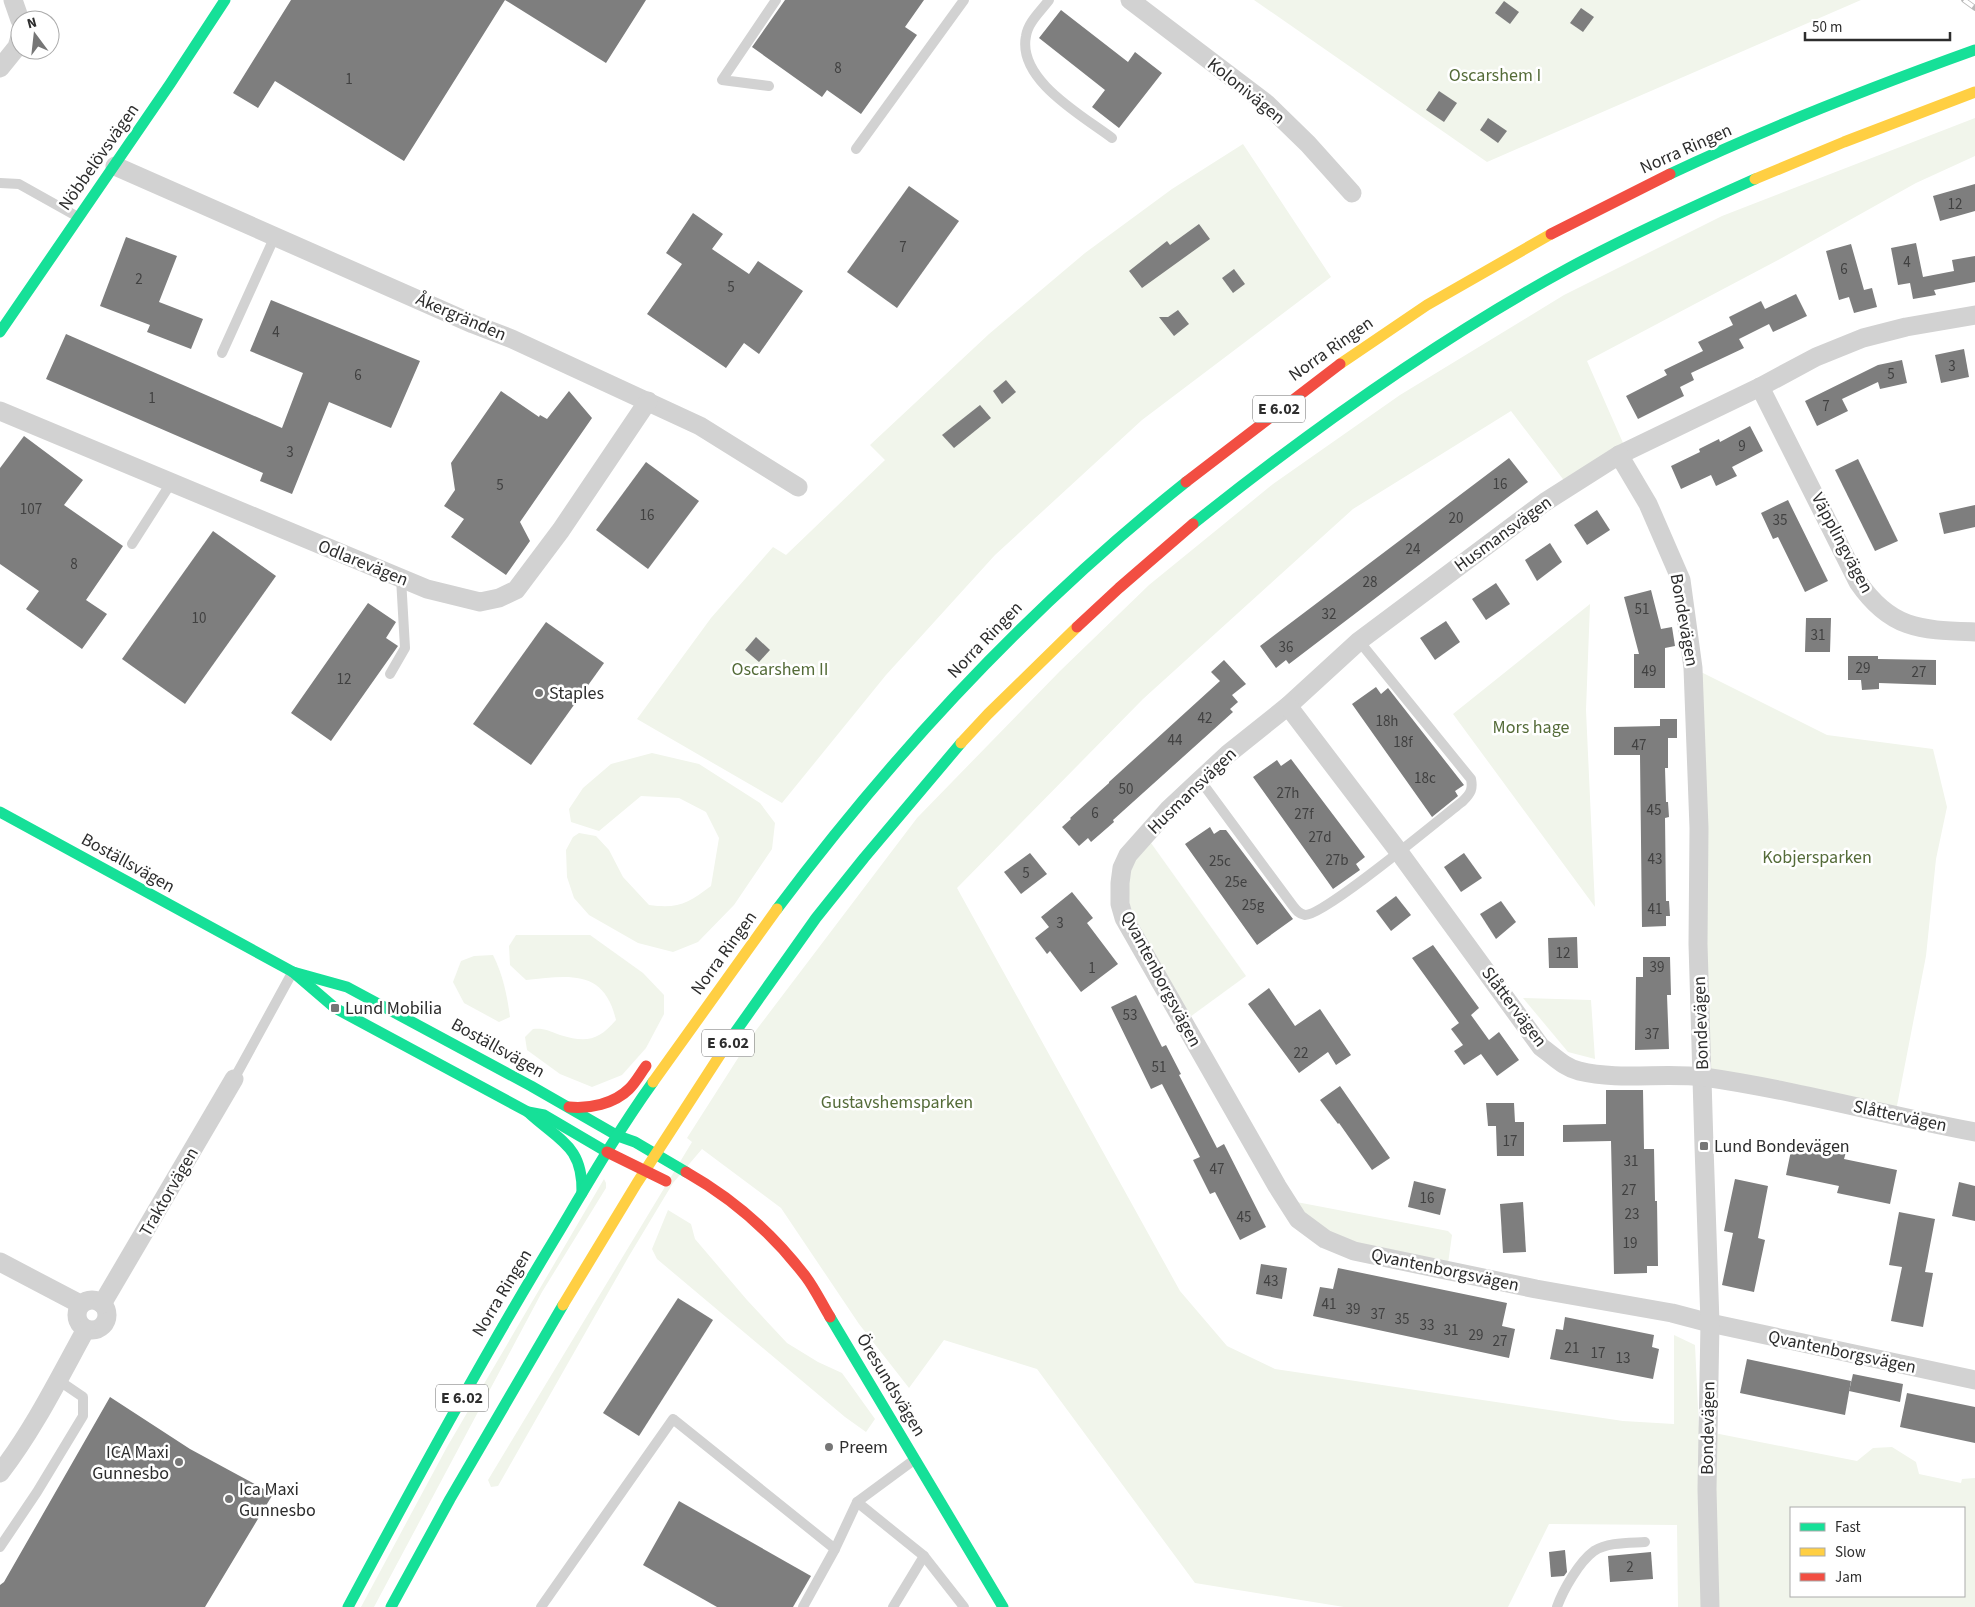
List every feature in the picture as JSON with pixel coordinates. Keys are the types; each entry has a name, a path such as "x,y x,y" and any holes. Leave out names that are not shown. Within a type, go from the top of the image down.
{"main road":[{"name":"Nöbbelövsvägen","path":"0,332 170,87 225,0"},
{"name":"Norra Ringen","path":"348,1607 492,1344 582,1193 616,1148 712,999 798,880 843,823 900,756 1004,644 1142,518 1318,378 1423,307 1545,236 1690,165 1809,114 1975,50"},
{"name":"E 6.02","path":"391,1607 470,1465 624,1202 669,1131 788,954 874,846 984,718 1067,635 1240,485 1337,412 1441,342 1564,270 1707,199 1839,142 1975,92"},
{"name":"Boställsvägen","path":"0,812 293,972 335,1008 528,1112 544,1115 616,1148"},
{"name":"Boställsvägen","path":"293,972 347,987 569,1107 616,1148"},
{"path":"691,1010 712,999"},
{"path":"569,1107 586,1108 617,1098 632,1085 651,1059"},
{"path":"528,1112 539,1123 565,1141 573,1150 581,1171 582,1193"},
{"path":"635,1142 669,1131"},
{"name":"Öresundsvägen","path":"616,1148 635,1142 707,1184 726,1201 764,1229 807,1278 1003,1607"},
{"path":"616,1148 624,1202"},
{"name":"Öresundsvägen","path":"616,1148 644,1171 664,1180 726,1201"}],"street":[{"name":"Kolonivägen","path":"1130,0 1267,104 1308,144 1352,193"},
{"path":"0,68 10,55"},
{"name":"Åkergränden","path":"115,166 512,339 648,401 700,426 798,487"},
{"name":"Husmansvägen","path":"1120,883 1122,868 1128,855 1168,810 1228,754 1288,706 1359,641 1545,502 1619,455 1760,387 1816,357 1863,338 1906,327 1975,315"},
{"name":"Väpplingvägen","path":"1760,387 1858,582 1866,593 1883,612 1907,625 1975,632"},
{"name":"Odlarevägen","path":"0,411 401,578 453,597 480,602 499,598 516,590 561,530 648,401"},
{"name":"Bondevägen","path":"1619,455 1648,504 1681,580 1693,668 1699,828 1698,944 1710,1323 1707,1489 1710,1607"},
{"name":"Slåttervägen","path":"1288,706 1399,852 1541,1047 1564,1066 1599,1075 1634,1076 1665,1074 1703,1077 1791,1093 1975,1132"},
{"name":"Qvantenborgsvägen","path":"1120,883 1120,904 1130,929 1154,967 1277,1186 1298,1219 1315,1234 1354,1251 1407,1264 1672,1314 1975,1380"},
{"name":"Traktorvägen","path":"86,1329 96,1330 104,1324 107,1315 102,1304 234,1079"},
{"path":"0,1262 80,1304"},
{"path":"0,1473 12,1457 58,1380 86,1329 77,1321 76,1316 80,1304 94,1299 102,1304"}],"lane":[{"path":"769,86 722,80 776,0"},
{"path":"856,149 964,0"},
{"path":"1049,0 1030,24 1025,36 1030,65 1037,77 1050,91 1112,138"},
{"path":"0,183 19,184 78,217"},
{"path":"222,352 275,236"},
{"path":"132,544 171,483"},
{"path":"390,674 405,648 401,578"},
{"path":"1200,780 1293,906 1299,913 1304,915 1326,905 1399,852 1464,801 1471,792 1473,786 1472,779 1359,641"},
{"path":"234,1079 293,972"},
{"path":"0,1547 38,1492 83,1416 83,1397 58,1380"},
{"path":"541,1607 673,1419 835,1550"},
{"path":"803,1607 835,1550 858,1502 914,1459"},
{"path":"858,1502 924,1556 964,1607"},
{"path":"1557,1607 1570,1581 1594,1552 1607,1546 1645,1542"},
{"path":"893,1607 924,1556"}],"green space":[{"name":"Oscarshem I","path":"1254,0 1861,0 1487,162"},
{"name":"Gustavshemsparken","path":"1975,118 1975,156 1916,183 1780,259 1587,361 1627,452 1569,487 1511,411 1353,509 1143,699 957,888 1180,1291 1227,1346 1275,1369 1623,1421 1674,1424 1674,1335 1695,1345 1699,1430 1857,1461 1873,1448 1892,1447 1916,1462 1919,1474 1961,1483 1962,1479 1975,1478 1975,1607 1678,1607 1677,1525 1549,1524 1508,1607 1344,1607 1195,1583 1037,1369 944,1340 909,1388 859,1324 781,1208 702,1149 673,1183 629,1256 498,1486 491,1487 488,1480 692,1142 687,1138 754,1033 917,818 1060,671 1149,585 1273,484 1400,395 1564,295 1722,216"},
{"name":"Oscarshem II","path":"1243,144 1331,277 1142,420 995,555 886,675 782,803 637,719 711,618 773,547 786,555 885,460 870,445 989,334 1085,253 1172,189"},
{"name":"Mors hage","path":"1590,604 1586,710 1595,907 1453,714"},
{"name":"Kobjersparken","path":"1693,668 1827,735 1933,749 1947,807 1936,859 1926,956 1895,1116 1703,1077"},
{"path":"652,753 699,764 760,803 775,823 772,849 734,905 698,942 673,952 638,943 589,915 574,898 567,877 566,850 573,837 579,833 596,836 609,850 623,877 649,905 668,906 683,903 696,897 711,886 719,838 706,812 679,798 641,796 599,831 571,822 569,809 583,788 611,764"},
{"path":"1146,836 1246,976 1183,1022 1130,929 1128,855"},
{"path":"516,935 590,935 643,973 664,995 664,1014 646,1048 622,1075 592,1087 560,1074 527,1050 525,1037 533,1029 543,1029 569,1038 584,1039 597,1036 616,1020 603,991 593,983 570,977 526,980 510,965 509,946"},
{"path":"493,955 504,985 510,1017 499,1022 464,1003 453,982 461,961 474,956"},
{"path":"1523,998 1591,1000 1595,1059 1568,1052"},
{"path":"604,1179 606,1188 542,1292 374,1607 361,1607 447,1447"},
{"path":"1286,1200 1448,1231 1452,1235 1447,1271 1354,1251"},
{"path":"668,1210 691,1224 695,1239 787,1343 818,1362 842,1373 875,1419 866,1432 845,1417 657,1259 652,1249"}],"building":[{"path":"291,0 505,0 404,161 275,81 258,108 233,93"},
{"path":"505,0 646,0 606,63"},
{"path":"785,0 924,0 905,27 917,35 861,114 827,90 822,97 752,47"},
{"path":"1504,1 1519,12 1510,24 1495,13"},
{"path":"1581,8 1594,17 1583,32 1570,23"},
{"path":"1061,10 1128,62 1135,52 1162,73 1119,128 1092,107 1105,90 1039,38"},
{"path":"1439,91 1457,103 1444,122 1426,110"},
{"path":"1488,118 1507,131 1498,143 1480,130"},
{"path":"1975,184 1975,211 1940,221 1933,196"},
{"path":"909,186 959,221 897,308 847,272"},
{"path":"693,213 723,234 712,249 749,274 758,261 803,291 759,354 744,343 726,368 647,314 682,264 666,253"},
{"path":"1199,224 1210,239 1142,288 1129,271 1167,241 1170,245"},
{"path":"126,237 177,256 159,302 203,319 191,349 147,332 150,325 100,306"},
{"path":"1916,243 1923,277 1954,271 1952,260 1975,256 1975,282 1934,290 1936,295 1913,299 1910,283 1898,285 1891,248"},
{"path":"1851,244 1864,290 1872,288 1877,307 1854,313 1849,297 1839,300 1826,251"},
{"path":"1234,269 1245,284 1233,293 1222,278"},
{"path":"1796,294 1807,316 1773,332 1769,324 1739,339 1744,348 1691,373 1694,380 1680,387 1684,396 1638,419 1626,396 1667,375 1664,370 1703,351 1698,342 1733,325 1729,317 1761,301 1765,309"},
{"path":"271,300 420,361 391,428 329,402 292,494 260,481 263,473 46,379 66,334 282,428 303,373 250,351"},
{"path":"1178,310 1189,324 1174,336 1159,317 1168,317"},
{"path":"1964,349 1969,377 1941,383 1935,355"},
{"path":"1902,360 1907,383 1880,389 1878,382 1842,399 1848,411 1817,426 1805,401 1878,365"},
{"path":"1006,380 1016,392 1002,404 993,391"},
{"path":"501,391 539,417 540,415 547,419 569,391 592,418 520,522 530,541 506,575 451,537 464,519 444,506 455,490 451,463"},
{"path":"980,405 991,418 954,448 942,435"},
{"path":"1750,426 1763,451 1732,467 1737,476 1716,486 1711,475 1681,489 1671,466 1700,452 1699,449 1719,439 1720,442"},
{"path":"24,436 83,480 64,505 123,546 86,600 107,614 82,649 26,609 39,591 0,564 0,468"},
{"path":"1509,458 1528,482 1289,664 1286,660 1276,668 1260,646"},
{"path":"1858,459 1898,541 1875,551 1835,470"},
{"path":"646,462 699,501 648,569 596,530"},
{"path":"1788,500 1828,581 1805,592 1778,537 1773,539 1761,513"},
{"path":"1975,505 1975,527 1944,534 1939,513"},
{"path":"1597,510 1610,530 1587,545 1574,525"},
{"path":"213,531 276,576 185,704 122,659"},
{"path":"1550,543 1562,562 1537,581 1525,560"},
{"path":"1496,583 1510,604 1486,620 1472,599"},
{"path":"1651,590 1661,629 1672,627 1675,646 1665,648 1665,688 1634,688 1634,654 1639,654 1624,597"},
{"path":"368,603 396,622 386,638 398,646 331,741 291,713"},
{"path":"1806,618 1831,618 1830,652 1805,652"},
{"path":"1446,621 1460,642 1435,660 1420,638"},
{"name":"Staples","path":"546,622 604,663 531,765 473,724"},
{"path":"756,637 770,650 759,662 745,650"},
{"path":"1848,656 1878,656 1878,659 1936,660 1936,685 1879,683 1879,689 1862,690 1861,680 1848,680"},
{"path":"1224,660 1246,684 1232,695 1238,702 1230,709 1233,712 1113,820 1114,822 1091,842 1088,838 1079,846 1062,827 1220,681 1211,672"},
{"path":"1376,687 1381,694 1388,688 1464,785 1455,791 1458,796 1432,817 1352,704"},
{"path":"1660,719 1677,719 1677,738 1668,738 1668,768 1665,768 1666,802 1668,802 1669,817 1665,818 1666,901 1669,901 1670,916 1666,916 1666,926 1642,927 1640,755 1614,755 1614,727 1660,726"},
{"path":"1291,759 1365,857 1356,864 1360,870 1333,889 1253,777 1277,760 1281,766"},
{"path":"1210,827 1214,834 1220,830 1226,830 1293,919 1257,945 1185,844"},
{"path":"1030,853 1047,874 1021,894 1004,872"},
{"path":"1464,853 1482,878 1461,892 1444,867"},
{"path":"1072,892 1093,918 1087,923 1118,964 1081,992 1050,951 1047,954 1035,938 1049,927 1041,917"},
{"path":"1396,896 1411,915 1391,931 1376,911"},
{"path":"1501,901 1516,922 1496,939 1480,914"},
{"path":"1577,937 1578,968 1549,968 1548,938"},
{"path":"1433,945 1479,1008 1471,1015 1489,1040 1499,1032 1519,1060 1497,1076 1481,1054 1464,1065 1454,1051 1463,1045 1451,1029 1459,1023 1412,958"},
{"path":"1643,957 1670,957 1671,995 1667,995 1669,1049 1635,1050 1636,977 1643,977"},
{"path":"1269,988 1295,1026 1320,1009 1351,1055 1336,1065 1328,1052 1299,1073 1248,1004"},
{"path":"1136,995 1162,1047 1166,1045 1181,1074 1179,1075 1217,1148 1224,1144 1266,1227 1240,1240 1215,1192 1210,1194 1193,1160 1200,1157 1162,1084 1151,1089 1111,1007"},
{"path":"1340,1086 1390,1158 1372,1170 1339,1123 1320,1100"},
{"path":"1606,1090 1643,1090 1644,1149 1654,1149 1655,1201 1657,1201 1658,1266 1647,1266 1647,1273 1614,1274 1611,1141 1563,1142 1563,1125 1606,1124"},
{"path":"1486,1103 1514,1103 1515,1122 1524,1122 1524,1156 1497,1156 1496,1126 1488,1126"},
{"path":"1793,1141 1846,1152 1844,1159 1897,1170 1890,1204 1837,1193 1839,1186 1786,1175"},
{"path":"1735,1179 1768,1186 1758,1238 1765,1240 1754,1292 1722,1285 1733,1233 1724,1231"},
{"path":"1414,1181 1446,1189 1440,1215 1408,1207"},
{"path":"1959,1182 1975,1186 1975,1221 1952,1216"},
{"path":"1523,1202 1526,1252 1503,1253 1500,1204"},
{"path":"1899,1212 1935,1219 1925,1272 1933,1273 1923,1327 1891,1321 1902,1267 1889,1265"},
{"path":"1261,1264 1287,1268 1282,1299 1256,1294"},
{"path":"1338,1268 1507,1303 1502,1326 1515,1329 1509,1358 1313,1316 1320,1287 1333,1289"},
{"path":"678,1298 713,1320 639,1436 603,1413"},
{"path":"1565,1317 1654,1335 1652,1347 1659,1349 1653,1379 1550,1359 1556,1329 1563,1330"},
{"path":"1747,1359 1851,1381 1845,1415 1740,1393"},
{"path":"1853,1374 1903,1384 1900,1402 1849,1391"},
{"path":"1907,1393 1975,1407 1975,1443 1900,1427"},
{"path":"110,1397 190,1449 273,1494 205,1607 0,1607 0,1585 4,1582"},
{"path":"679,1501 811,1576 793,1607 717,1607 643,1565"},
{"path":"1565,1550 1567,1572 1564,1576 1551,1577 1549,1552"},
{"path":"1651,1552 1653,1579 1610,1582 1608,1556"}],"railway":[{"path":"1964,0 1975,8"}],"traffic: fast":[{"path":"0,332 170,84 225,0"},
{"path":"1670,174 1821,108 1975,50"},
{"path":"1193,524 1328,421 1469,326 1590,257 1660,222 1755,179"},
{"path":"777,909 869,793 968,682 1073,579 1186,482"},
{"path":"729,1041 816,918 961,743"},
{"path":"0,812 293,972 335,1008 528,1112 544,1115 607,1152"},
{"path":"293,972 347,987 531,1086 618,1136 635,1142 686,1172"},
{"path":"348,1607 476,1373 604,1157 653,1082"},
{"path":"528,1112 567,1145 574,1154 581,1177 582,1193"},
{"path":"391,1607 450,1499 563,1305"},
{"path":"830,1317 1003,1607"}],"traffic: slow":[{"path":"1755,179 1844,142 1975,92"},
{"path":"1340,364 1427,305 1551,234"},
{"path":"961,743 1077,627"},
{"path":"653,1082 777,909"},
{"path":"563,1305 637,1183 729,1041"}],"traffic: jam":[{"path":"1551,234 1670,174"},
{"path":"1186,482 1340,364"},
{"path":"1077,627 1193,524"},
{"path":"569,1107 585,1107 609,1102 623,1094 646,1066"},
{"path":"607,1152 666,1181"},
{"path":"686,1172 720,1193 766,1232 794,1261 830,1317"}],"place":[{"name":"Staples","path":"539,693"},
{"name":"Lund Mobilia","path":"335,1008"},
{"name":"Lund Bondevägen","path":"1704,1146"},
{"name":"Preem","path":"829,1447"},
{"name":"ICA Maxi Gunnesbo","path":"179,1462"},
{"name":"Ica Maxi Gunnesbo","path":"229,1499"}]}
